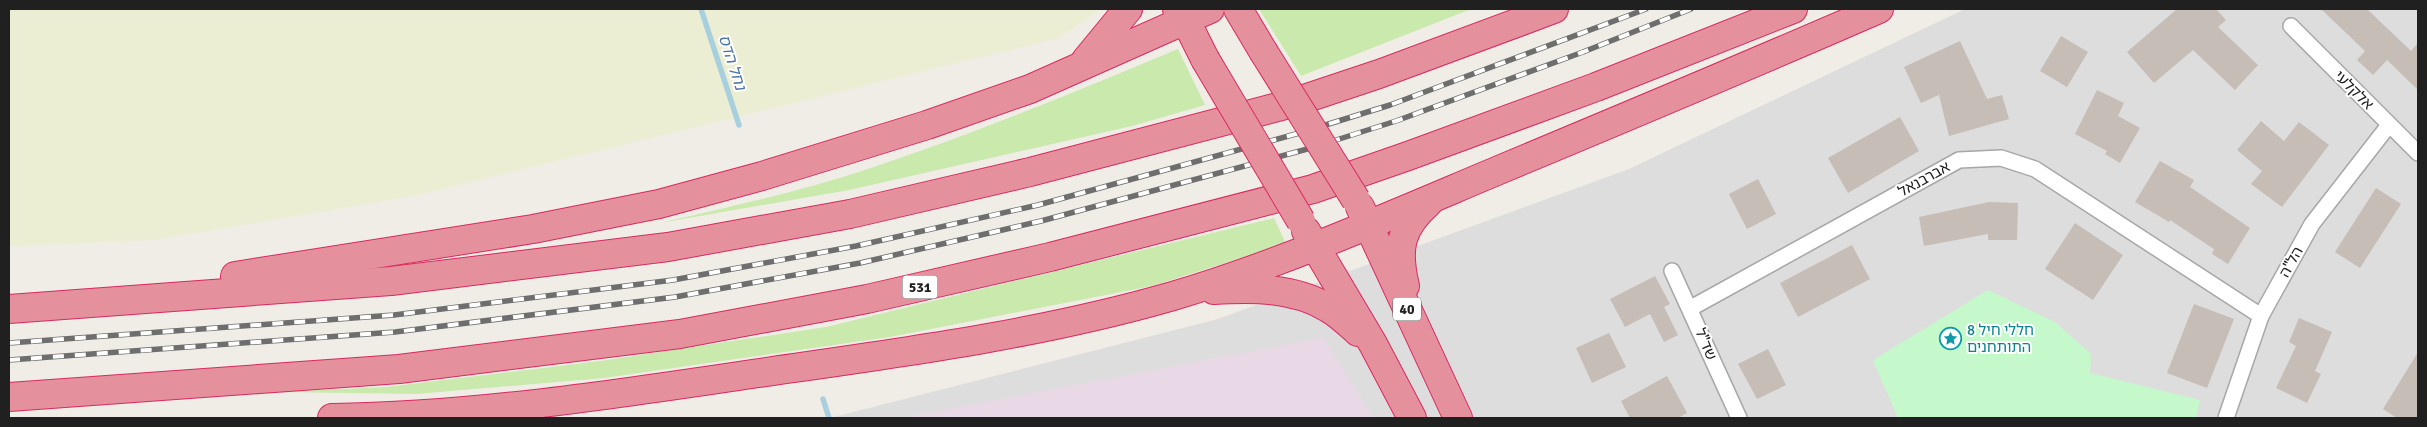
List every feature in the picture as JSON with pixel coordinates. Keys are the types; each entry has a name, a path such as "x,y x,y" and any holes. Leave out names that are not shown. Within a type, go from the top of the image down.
{"highway":[{"path":"1082,66 1128,9"},
{"path":"9,308 316,265 533,229 659,204 789,168 918,128 1030,89 1082,66 1181,14 1210,9"},
{"name":"40","path":"1238,9 1356,200 1458,418"},
{"path":"9,308 391,282 668,247 786,226 1030,172 1289,104 1379,74 1554,9"},
{"name":"531","path":"9,397 399,369 680,334 867,300 1050,257 1313,189 1596,87 1793,9"},
{"path":"332,418 440,414 562,401 824,364 952,345 1086,318 1175,295 1314,246 1433,198 1879,9"},
{"path":"1181,14 1314,246 1373,344 1412,418"},
{"path":"1433,198 1412,217 1402,238 1400,259 1405,285 1445,390"},
{"path":"1175,295 1242,288 1299,294 1328,308 1373,344"}],"street":[{"name":"אלקלעי","path":"2290,26 2418,153"},
{"name":"הל\"ה","path":"2226,418 2261,316 2312,224 2388,125"},
{"name":"אברבנאל","path":"1691,308 1959,160 2001,158 2035,169 2261,316"},
{"name":"שד\"ל","path":"1672,271 1691,308 1738,418"}],"shaded area":[{"path":"1965,9 2418,9 2418,418 830,418 1218,319 1629,169"},
{"path":"1323,338 1373,418 902,418"}],"green space":[{"path":"9,9 1101,9 1059,38 413,196 154,240 9,246"},
{"path":"1259,9 1471,9 1301,76"},
{"path":"1178,49 1205,105 1132,126 849,190 660,223 789,192 905,157 1062,97"},
{"path":"1274,218 1286,244 1152,286 890,337 604,378 416,394 279,392 386,387 600,361 826,327"},
{"path":"1988,290 2055,322 2091,354 2090,373 2200,400 2196,418 1898,418 1873,360"}],"building":[{"path":"2177,9 2216,9 2226,20 2218,27 2258,65 2235,90 2193,50 2154,83 2127,52"},
{"path":"2321,9 2367,9 2411,51 2418,43 2418,90 2387,60 2373,75 2357,60 2365,51"},
{"path":"2061,36 2088,52 2067,87 2040,71"},
{"path":"1960,41 1987,99 2002,95 2009,119 1949,136 1939,95 1921,103 1904,67"},
{"path":"2097,90 2124,103 2118,116 2140,128 2120,163 2105,154 2107,151 2075,134"},
{"path":"1900,117 1919,151 1848,193 1828,158"},
{"path":"2261,121 2284,141 2299,122 2329,145 2282,207 2251,184 2262,171 2237,150"},
{"path":"2160,161 2194,180 2190,187 2250,228 2228,264 2212,254 2214,249 2170,220 2169,222 2135,202"},
{"path":"1758,179 1776,214 1747,229 1729,194"},
{"path":"2376,188 2401,204 2360,268 2335,252"},
{"path":"1989,202 2018,203 2017,240 1988,240 1988,234 1924,246 1919,217"},
{"path":"2075,223 2123,255 2093,300 2045,269"},
{"path":"1852,245 1870,279 1798,317 1780,283"},
{"path":"1655,276 1670,304 1664,307 1678,335 1664,342 1650,314 1625,327 1610,299"},
{"path":"2194,304 2234,319 2207,388 2167,373"},
{"path":"2299,318 2332,332 2315,371 2321,374 2307,403 2276,388 2296,346 2289,342"},
{"path":"1609,333 1626,367 1592,383 1576,348"},
{"path":"1768,349 1786,385 1757,399 1738,364"},
{"path":"2418,352 2418,418 2397,418 2383,409"},
{"path":"1667,376 1687,413 1678,418 1630,418 1621,401"}],"waterway":[{"name":"נחל הדס","path":"701,9 739,125"},
{"path":"823,399 829,418"}],"railway":[{"path":"9,343 394,315 673,280 856,246 1038,205 1303,132 1390,105 1646,9"},
{"path":"9,360 395,332 675,297 860,263 1041,221 1311,148 1396,121 1583,52 1691,9"}],"place":[{"name":"8 חללי חיל התותחנים","path":"1951,339"}]}
